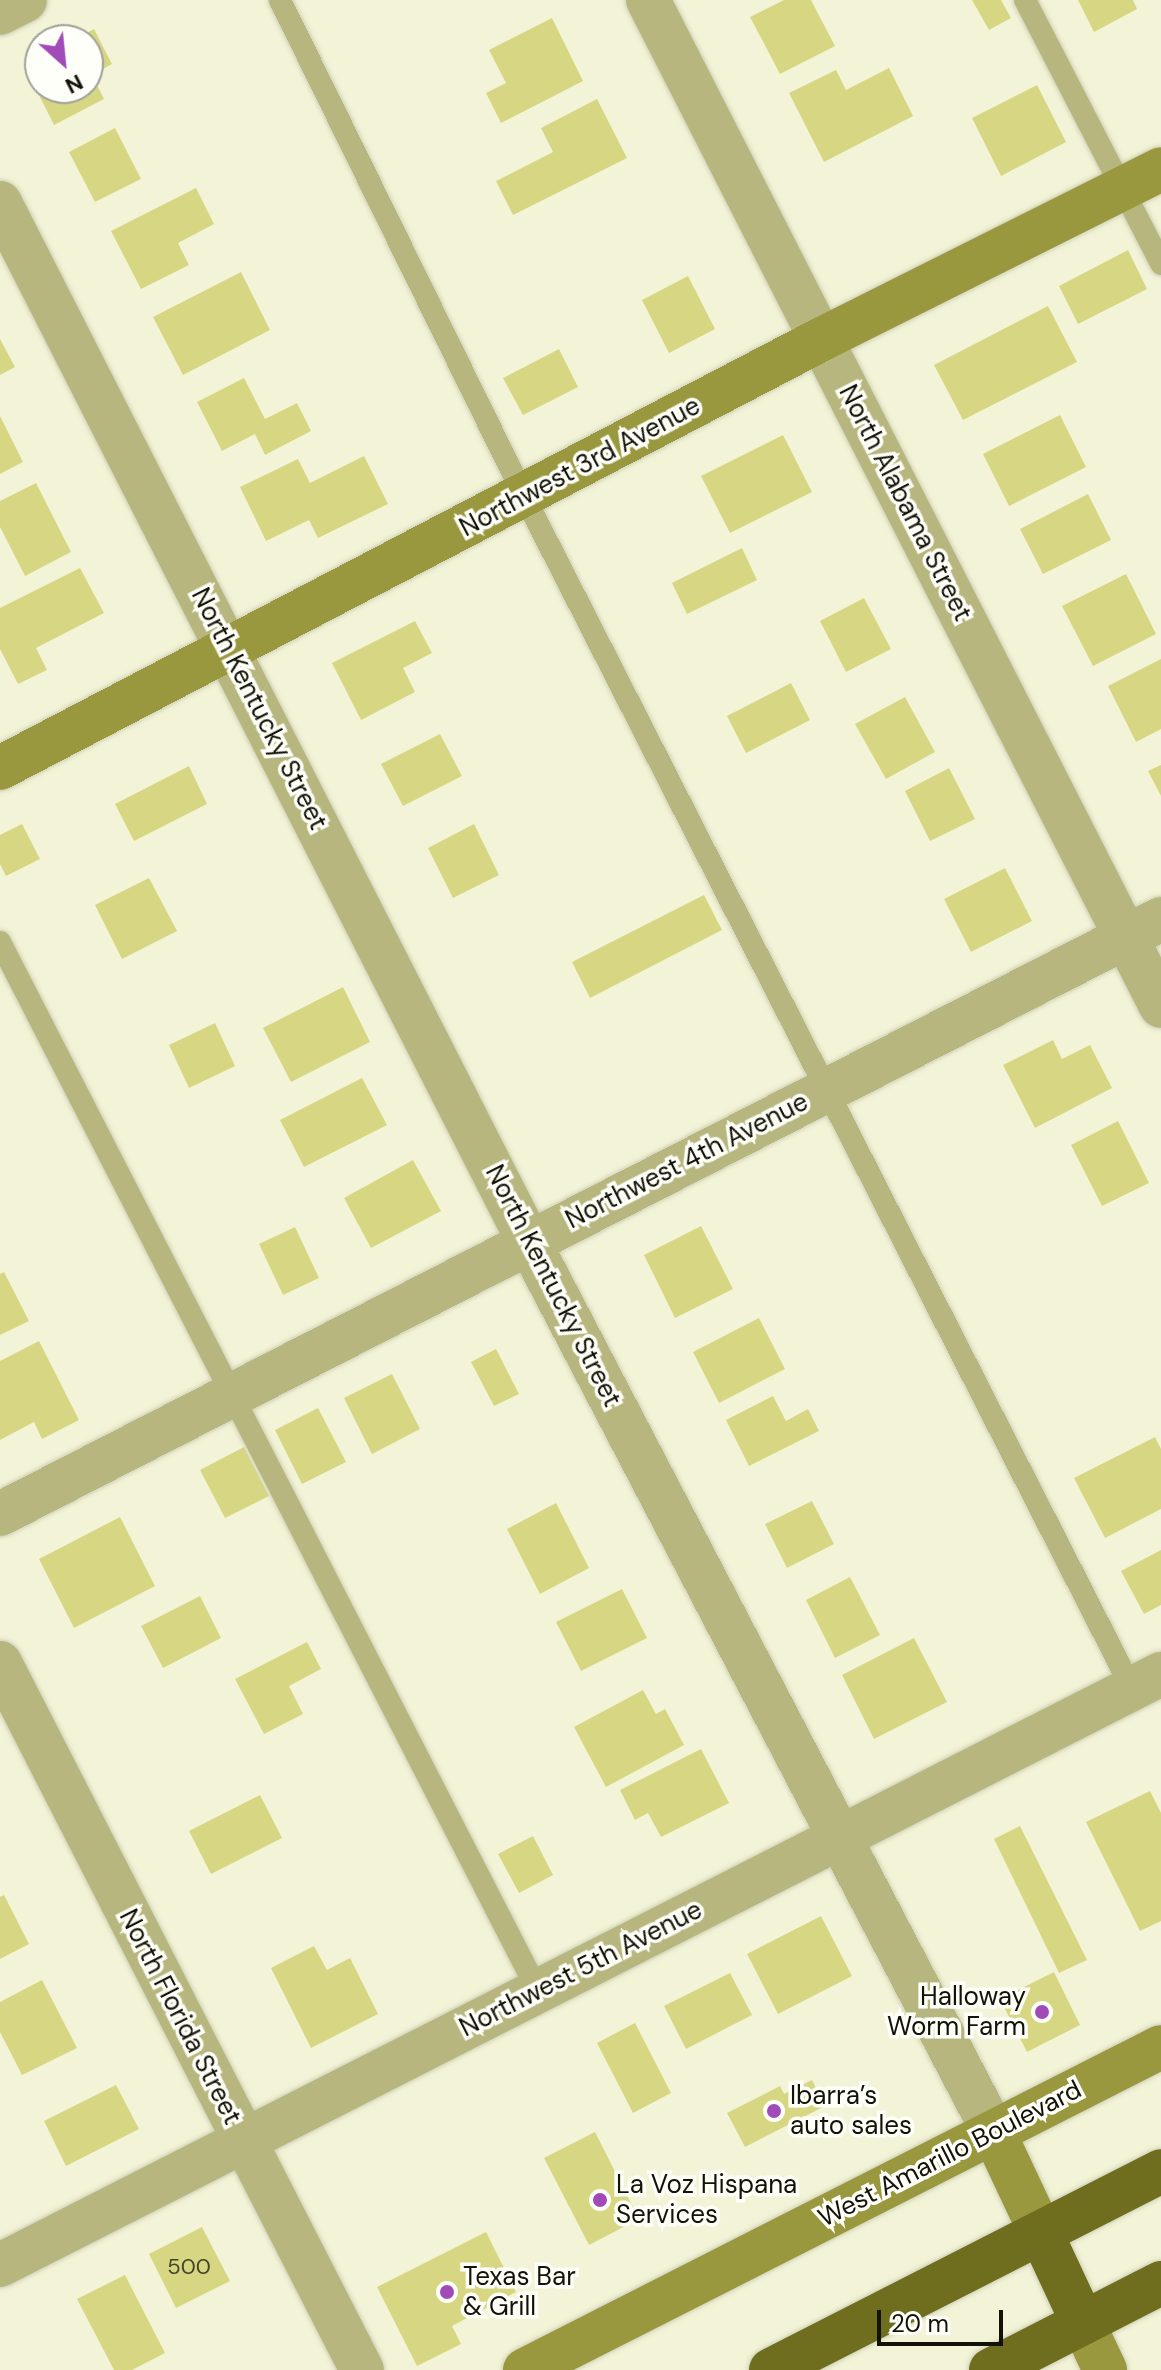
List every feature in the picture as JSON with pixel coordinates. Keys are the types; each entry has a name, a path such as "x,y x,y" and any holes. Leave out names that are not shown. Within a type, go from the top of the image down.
{"highway":[{"path":"771,2370 1161,2171"},
{"name":"North Kentucky Street","path":"1041,2233 1083,2323"},
{"path":"991,2370 1161,2283"}],"street":[{"path":"0,13 25,0"},
{"name":"North Alabama Street","path":"648,0 822,339 1144,928 1161,1006"},
{"name":"Northwest 3rd Avenue","path":"0,768 231,651 822,339 1161,169"},
{"name":"North Kentucky Street","path":"0,203 231,651 529,1242 994,2133 1041,2233"},
{"name":"Northwest 4th Avenue","path":"0,1514 1144,928"},
{"name":"North Florida Street","path":"0,1663 362,2370"},
{"name":"Northwest 5th Avenue","path":"0,2265 1146,1681"},
{"name":"West Amarillo Boulevard","path":"525,2370 1161,2047"},
{"name":"North Kentucky Street","path":"1083,2323 1105,2370"}],"lane":[{"path":"280,0 524,496 830,1088 1146,1681"},
{"path":"1025,0 1161,264"},
{"path":"0,942 538,1991"}],"building":[{"path":"784,0 811,0 835,46 780,74 750,17"},
{"path":"972,0 1001,0 1011,18 989,30"},
{"path":"1078,0 1133,0 1137,9 1094,32"},
{"path":"552,18 583,81 501,123 486,93 506,83 489,50"},
{"path":"104,48 112,64 104,68"},
{"path":"889,68 913,116 824,162 789,93 836,70 846,90"},
{"path":"1037,85 1066,142 1001,176 972,118"},
{"path":"597,99 627,158 513,215 496,181 553,152 541,128"},
{"path":"44,104 94,104 54,125"},
{"path":"115,128 141,179 95,202 69,152"},
{"path":"196,188 214,224 178,243 189,265 141,289 111,231"},
{"path":"1128,250 1147,289 1078,324 1059,286"},
{"path":"241,272 270,330 183,375 153,317"},
{"path":"688,276 715,329 669,353 642,300"},
{"path":"1048,306 1077,362 963,420 934,365"},
{"path":"0,339 15,367 0,375"},
{"path":"559,349 578,387 523,415 503,378"},
{"path":"244,378 265,419 297,403 311,431 265,455 255,434 222,451 197,402"},
{"path":"1060,415 1086,467 1009,506 983,454"},
{"path":"0,416 23,462 0,474"},
{"path":"783,435 812,492 730,533 701,476"},
{"path":"364,456 388,504 318,538 309,520 266,541 240,487 298,459 310,483"},
{"path":"36,483 71,552 25,576 0,527 0,501"},
{"path":"1088,494 1111,540 1043,574 1020,529"},
{"path":"742,548 757,580 687,614 672,583"},
{"path":"80,568 104,613 36,648 47,670 18,684 0,649 0,608"},
{"path":"1126,574 1156,634 1093,666 1062,606"},
{"path":"864,598 891,649 846,672 820,621"},
{"path":"415,621 432,653 403,668 415,692 361,720 332,663"},
{"path":"1161,659 1161,729 1136,742 1108,686"},
{"path":"791,683 810,720 746,753 727,716"},
{"path":"905,697 935,752 886,779 855,724"},
{"path":"440,734 462,776 403,806 381,764"},
{"path":"1161,765 1161,796 1148,771"},
{"path":"189,766 207,804 134,841 115,804"},
{"path":"949,768 975,819 930,841 905,791"},
{"path":"22,824 40,859 6,876 0,864 0,835"},
{"path":"474,824 499,875 453,898 428,848"},
{"path":"1005,868 1032,921 971,952 944,899"},
{"path":"149,878 177,931 122,959 95,905"},
{"path":"704,895 722,930 590,998 572,962"},
{"path":"343,987 370,1042 291,1082 263,1028"},
{"path":"215,1023 235,1066 189,1088 169,1045"},
{"path":"1053,1040 1062,1059 1090,1045 1112,1088 1035,1128 1003,1065"},
{"path":"362,1078 387,1125 304,1167 280,1120"},
{"path":"1118,1121 1149,1183 1102,1206 1071,1145"},
{"path":"413,1160 441,1211 371,1248 344,1198"},
{"path":"701,1226 733,1289 675,1318 644,1255"},
{"path":"295,1227 319,1278 283,1295 259,1244"},
{"path":"4,1272 29,1321 0,1335 0,1274"},
{"path":"759,1318 785,1369 719,1403 693,1352"},
{"path":"39,1341 79,1420 42,1439 34,1422 0,1440 0,1361"},
{"path":"496,1349 519,1394 494,1406 471,1362"},
{"path":"392,1374 420,1429 372,1454 344,1398"},
{"path":"773,1396 786,1421 808,1409 819,1431 749,1466 726,1420"},
{"path":"318,1408 346,1462 302,1484 275,1430"},
{"path":"1155,1437 1161,1449 1161,1509 1105,1538 1074,1478"},
{"path":"244,1447 269,1496 225,1518 200,1470"},
{"path":"812,1501 834,1544 787,1568 765,1524"},
{"path":"556,1503 589,1568 540,1594 507,1529"},
{"path":"120,1517 155,1586 74,1628 39,1559"},
{"path":"1161,1550 1161,1605 1144,1614 1121,1571"},
{"path":"850,1577 880,1635 835,1658 806,1600"},
{"path":"622,1589 647,1638 581,1671 556,1622"},
{"path":"200,1596 221,1638 163,1668 141,1626"},
{"path":"914,1638 947,1702 874,1739 842,1675"},
{"path":"307,1642 321,1669 289,1686 303,1714 264,1734 235,1679"},
{"path":"643,1690 656,1714 665,1709 684,1745 606,1787 574,1727"},
{"path":"701,1749 729,1803 661,1837 648,1813 635,1820 620,1790"},
{"path":"1150,1791 1161,1813 1161,1921 1140,1931 1086,1822"},
{"path":"260,1795 282,1838 211,1874 189,1831"},
{"path":"1020,1826 1087,1960 1059,1973 994,1839"},
{"path":"533,1836 553,1875 519,1893 498,1854"},
{"path":"4,1895 29,1944 0,1959 0,1897"},
{"path":"821,1916 852,1976 778,2014 747,1954"},
{"path":"314,1946 327,1970 350,1958 378,2014 311,2048 271,1968"},
{"path":"1054,1972 1080,2025 1027,2052 1000,1999"},
{"path":"730,1973 752,2015 686,2049 664,2006"},
{"path":"42,1980 77,2048 22,2075 0,2032 0,2002"},
{"path":"635,2023 671,2093 633,2113 597,2043"},
{"path":"812,2080 825,2106 745,2147 727,2113 780,2086 784,2094"},
{"path":"116,2085 139,2129 66,2166 44,2121"},
{"path":"595,2132 639,2219 589,2245 544,2158"},
{"path":"202,2227 230,2281 176,2308 149,2254"},
{"path":"486,2232 516,2292 452,2326 461,2344 417,2366 377,2287"},
{"path":"125,2275 165,2353 132,2370 114,2370 77,2299"}],"place":[{"name":"Halloway Worm Farm","path":"1042,2012"},
{"name":"Ibarra’s auto sales","path":"774,2111"},
{"name":"La Voz Hispana Services","path":"600,2200"},
{"name":"Texas Bar & Grill","path":"447,2292"}]}
